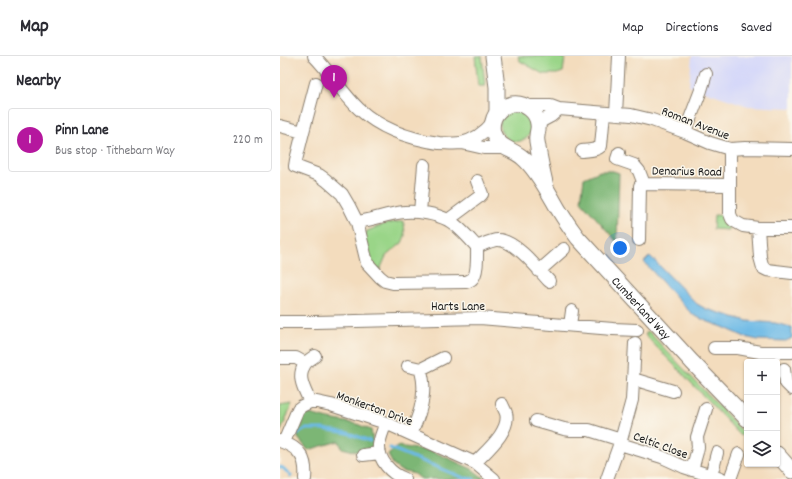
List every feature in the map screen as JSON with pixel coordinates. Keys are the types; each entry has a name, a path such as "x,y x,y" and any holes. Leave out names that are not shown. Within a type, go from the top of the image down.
{"main road":[{"name":"Cumberland Way","path":"493,56 497,87 495,124 497,141 523,158 546,187"},
{"name":"Cumberland Way","path":"496,76 520,105 534,114 539,155 546,187 552,200 578,238 744,416"},
{"path":"495,124 501,109 507,106 520,105"},
{"path":"508,149 519,150 526,147 532,143 537,130"}],"street":[{"path":"314,56 338,83 349,99 372,119 394,132 424,141 462,143 484,148 508,149"},
{"path":"616,114 619,56"},
{"path":"685,132 706,74"},
{"path":"316,83 295,166 319,175 342,194 357,222 367,263 379,276 392,283 466,282 474,277 477,247 463,232 448,220 420,212 405,212 357,222"},
{"name":"Roman Avenue","path":"520,105 552,106 559,109 631,115 652,120 730,149 730,214 732,219 743,226 758,228 792,228"},
{"path":"537,130 559,109"},
{"path":"582,151 596,150 599,148 604,113"},
{"path":"462,143 495,124"},
{"path":"280,126 303,132"},
{"path":"730,149 792,148"},
{"name":"Denarius Road","path":"619,153 617,159 634,165 639,171 644,184"},
{"path":"420,212 424,165"},
{"path":"448,220 482,194 477,181"},
{"name":"Denarius Road","path":"639,240 640,186 644,184 730,185"},
{"path":"758,228 760,257 763,268 767,270 792,273"},
{"path":"477,247 493,241 507,241 522,253 549,281"},
{"path":"540,271 564,249"},
{"path":"570,325 572,312"},
{"name":"Harts Lane","path":"280,322 480,318 636,330"},
{"path":"607,479 620,442 632,400 635,343"},
{"path":"714,348 738,348 760,352 792,352"},
{"path":"280,358 310,359 302,370 301,379 310,402 298,409 282,441 292,446 304,459 306,468 305,479"},
{"path":"408,366 420,369 443,358"},
{"path":"411,434 418,418 423,399 423,382 420,369"},
{"path":"784,369 786,383 792,388"},
{"path":"633,379 673,391"},
{"name":"Monkerton Drive","path":"310,402 326,404 386,423 475,463 494,479"},
{"path":"475,463 501,435 505,427 506,414 502,404"},
{"name":"Celtic Close","path":"692,470 698,447 697,437 706,409"},
{"path":"536,421 564,429 589,430 620,442"},
{"path":"386,423 379,446 380,453 390,470 397,476 405,479"},
{"name":"Celtic Close","path":"620,442 662,457 692,470 716,477"},
{"path":"363,455 380,453"},
{"path":"716,477 717,453"},
{"path":"730,479 739,454"}],"shaded area":[{"path":"692,56 792,56 792,108 748,106 689,86"}],"green space":[{"path":"475,56 482,56 485,86 478,86"},
{"path":"518,56 557,56 565,58 563,72 557,74 543,74 520,61"},
{"path":"521,110 531,119 531,131 527,138 512,141 503,135 500,125 501,120 509,111"},
{"path":"600,171 613,171 619,173 617,242 581,201 584,178"},
{"path":"714,215 728,216 728,230 713,229"},
{"path":"404,221 405,236 402,243 386,256 380,270 374,266 364,238 367,231 385,224"},
{"path":"648,331 744,433 741,436 680,371 645,335"},
{"path":"292,404 281,431 280,406"},
{"path":"306,413 357,424 371,430 374,447 362,453 342,448 339,441 308,450 298,438 297,429"},
{"path":"398,446 432,451 472,469 485,479 421,479 415,474 401,471 394,466 388,455"}],"water":[{"path":"650,256 697,304 706,309 747,321 775,323 792,327 792,338 786,341 758,340 745,337 693,315 644,262"}],"waterway":[{"path":"297,434 306,429 323,429 348,433 370,441"},
{"path":"390,448 464,478 474,479"},
{"path":"280,467 291,476"}],"place":[{"name":"Pinn Lane","path":"334,98"}]}
